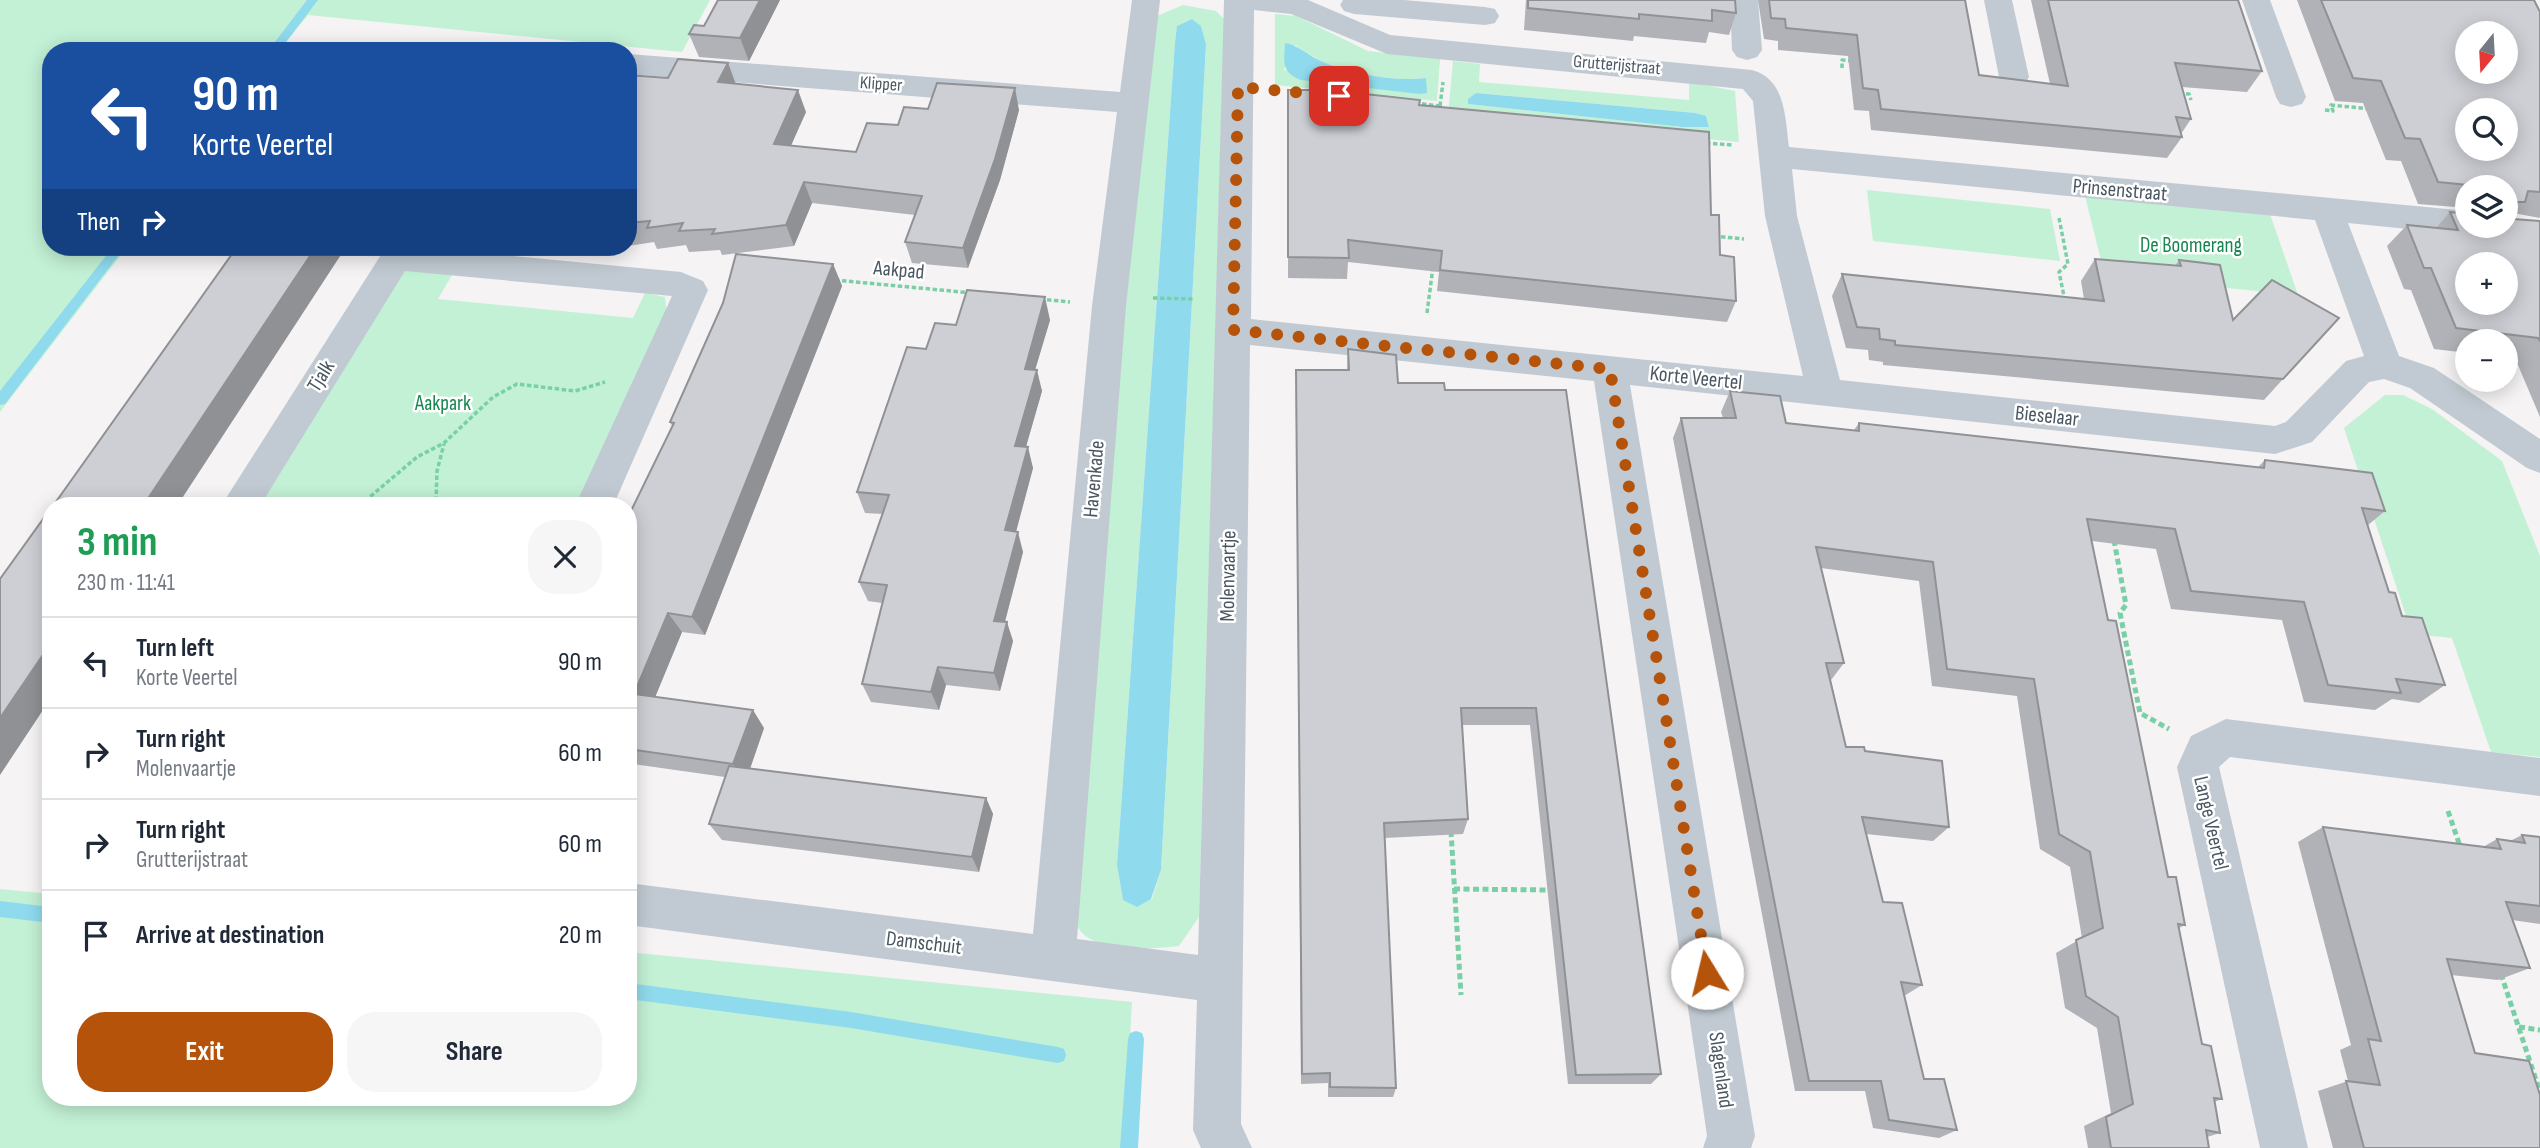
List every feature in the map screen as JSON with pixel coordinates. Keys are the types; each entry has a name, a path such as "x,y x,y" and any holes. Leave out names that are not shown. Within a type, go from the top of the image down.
{"street":[{"name":"Havenkade","path":"1053,960 1109,306 1146,0"},
{"name":"Grutterijstraat","path":"1239,0 1290,5 1308,10 1360,36 1387,44 1482,53 1749,65"},
{"name":"Molenvaartje","path":"1228,1148 1217,1130 1239,0"},
{"path":"1744,0 1749,65 1768,99 1773,156 1788,243 1825,392"},
{"path":"1998,0 2014,77"},
{"path":"2256,0 2291,97"},
{"path":"1354,5 1486,8 1482,53"},
{"name":"Klipper","path":"637,65 1133,103"},
{"name":"Prinsenstraat","path":"1773,156 2455,222"},
{"path":"2331,220 2385,365 2422,378 2540,458"},
{"name":"Tjalk","path":"246,497 396,256"},
{"path":"434,256 681,284 691,290 690,299 660,366 598,497"},
{"name":"Korte Veertel","path":"1233,330 1825,392"},
{"name":"Bieselaar","path":"1825,392 2275,440 2299,432 2358,371 2385,365"},
{"name":"Slagenland","path":"1610,369 1723,1081 1731,1136 1727,1148"},
{"name":"Lange Veertel","path":"2284,1148 2198,767 2206,749 2226,738 2540,777"},
{"name":"Damschuit","path":"637,905 1220,980"}],"path":[{"path":"1413,103 1440,106 1439,117"},
{"path":"2319,110 2333,111 2331,105 2372,109"},
{"path":"1695,142 1735,146 1773,156"},
{"path":"2052,183 2068,264 2059,272 2067,313"},
{"path":"1707,235 1788,243"},
{"path":"1423,349 1434,259"},
{"name":"Aakpad","path":"823,279 973,293"},
{"path":"1027,298 1109,306"},
{"path":"1148,298 1198,299"},
{"path":"371,497 417,457 444,443 493,397 517,384 575,391 609,382 631,368 660,366"},
{"path":"437,497 444,443"},
{"path":"2113,539 2126,605 2120,613 2140,713 2206,749"},
{"path":"2433,763 2463,856"},
{"path":"1450,820 1461,995"},
{"path":"1454,889 1561,890"},
{"path":"2497,961 2540,1092"},
{"path":"2519,1027 2540,1030"}],"green space":[{"path":"0,0 710,0 682,52 637,48 637,42 581,42 308,15 286,42 42,42 42,256 120,256 0,412"},
{"path":"1183,5 1216,11 1224,19 1199,917 1179,946 1125,948 1087,937 1078,927 1074,907 1107,477 1157,16","holes":["1192,19 1201,26 1206,44 1161,870 1152,899 1123,900 1117,865 1175,42 1177,26"]},
{"path":"1275,14 1296,16 1368,51 1440,59 1437,101 1275,85","holes":["1295,45 1340,68 1375,77 1426,78 1419,94 1284,70"]},
{"path":"1453,61 1480,64 1479,82 1689,100 1689,82 1735,91 1739,142 1448,115","holes":["1476,93 1706,116 1709,126 1682,127 1469,104"]},
{"path":"1867,190 2050,209 2060,261 1873,241"},
{"name":"De Boomerang","path":"2085,196 2270,214 2298,295 2105,276"},
{"name":"Aakpark","path":"404,270 452,275 438,299 633,318 645,293 665,297 667,314 580,497 265,497"},
{"path":"2385,395 2403,395 2432,409 2502,461 2540,556 2540,757 2491,752 2452,638 2412,634 2344,428"},
{"path":"0,889 42,893 42,1106 637,1106 637,953 1132,1002 1124,1148 0,1148"}],"water":[{"path":"1192,19 1201,26 1206,44 1161,870 1151,899 1137,907 1123,900 1117,865 1175,42 1177,26"},
{"path":"1285,43 1331,65 1358,73 1386,78 1426,78 1427,93 1301,80 1290,74 1285,66"},
{"path":"1476,93 1696,113 1706,116 1709,127 1682,127 1468,104 1468,99"}],"building":[{"path":"718,0 760,0 740,38 689,34 694,25 704,26"},
{"path":"1528,0 1735,0 1736,13 1712,10 1712,21 1639,14 1639,19 1528,8"},
{"path":"1769,0 1965,0 1979,75 2068,86 2048,0 2238,0 2262,71 2175,63 2191,119 2176,117 2182,137 1881,109 1878,90 1863,88 1857,35 1786,28 1785,19 1771,18"},
{"path":"2321,0 2534,0 2540,12 2540,192 2528,191 2525,202 2518,202 2518,175 2455,175 2455,184 2438,182 2420,139 2405,138 2381,81 2353,78"},
{"path":"678,59 728,63 718,82 798,90 774,144 856,152 867,123 898,125 904,107 928,109 937,83 1015,88 995,159 963,248 905,242 922,196 804,182 786,225 712,234 715,229 679,231 683,223 647,228 650,221 637,222 637,76 668,78"},
{"path":"1288,90 1329,90 1420,100 1419,105 1709,132 1711,215 1719,215 1720,255 1734,257 1736,301 1440,270 1442,251 1348,240 1349,258 1288,257"},
{"path":"2518,219 2540,221 2540,341 2538,338 2518,336 2518,329 2456,328 2431,268 2424,268 2407,225 2455,230 2455,238 2518,238"},
{"path":"736,254 833,264 692,617 668,613 637,687 637,499 674,423 670,422 723,303"},
{"path":"231,256 310,256 149,497 59,497"},
{"path":"2095,259 2181,266 2179,260 2220,265 2233,320 2272,280 2339,318 2283,379 1895,345 1895,341 1880,339 1879,329 1857,327 1842,274 2104,301"},
{"path":"967,290 1045,297 1025,369 1037,370 1015,446 1028,447 1005,530 1018,532 994,621 1007,622 994,673 938,667 931,692 862,684 887,585 859,582 889,495 857,492 907,347 926,349 935,323 956,325"},
{"path":"1348,349 1396,355 1398,383 1444,383 1445,390 1566,390 1661,1074 1576,1075 1536,708 1461,708 1468,819 1384,823 1396,1088 1330,1087 1330,1073 1302,1074 1296,370 1349,370"},
{"path":"1730,391 1780,396 1786,423 1859,431 1859,423 2264,468 2265,460 2372,473 2385,511 2362,508 2389,592 2395,593 2402,616 2422,618 2445,685 2396,679 2401,693 2328,685 2304,602 2191,591 2175,529 2087,519 2108,620 2116,621 2168,877 2176,877 2185,925 2178,924 2202,1044 2211,1046 2222,1099 2214,1098 2220,1133 2206,1130 2209,1148 2111,1148 2106,1117 2133,1104 2118,1017 2086,996 2076,940 2103,928 2090,852 2059,834 2034,679 1947,669 1933,562 1816,547 1844,663 1826,663 1846,747 1864,747 1865,751 1942,761 1949,827 1862,817 1883,902 1902,903 1922,985 1901,982 1924,1079 1944,1079 1957,1130 1889,1120 1881,1081 1809,1081 1681,418 1736,418"},
{"path":"42,521 42,656 0,718 0,579"},
{"path":"637,694 753,710 733,764 637,750"},
{"path":"729,766 986,798 972,857 709,824"},
{"path":"2323,827 2501,849 2497,839 2525,843 2522,835 2540,837 2540,906 2506,902 2530,968 2447,959 2475,1053 2529,1061 2540,1095 2540,1148 2364,1148 2346,1081 2380,1085 2368,1039 2381,1041"}],"waterway":[{"path":"280,42 313,0"},
{"path":"0,400 112,256"},
{"path":"0,909 42,914"},
{"path":"637,992 851,1020 1058,1055"},
{"path":"1129,1148 1136,1039"}],"route":[{"path":"1339,96 1238,87 1233,330 1610,369 1707,973"}]}
